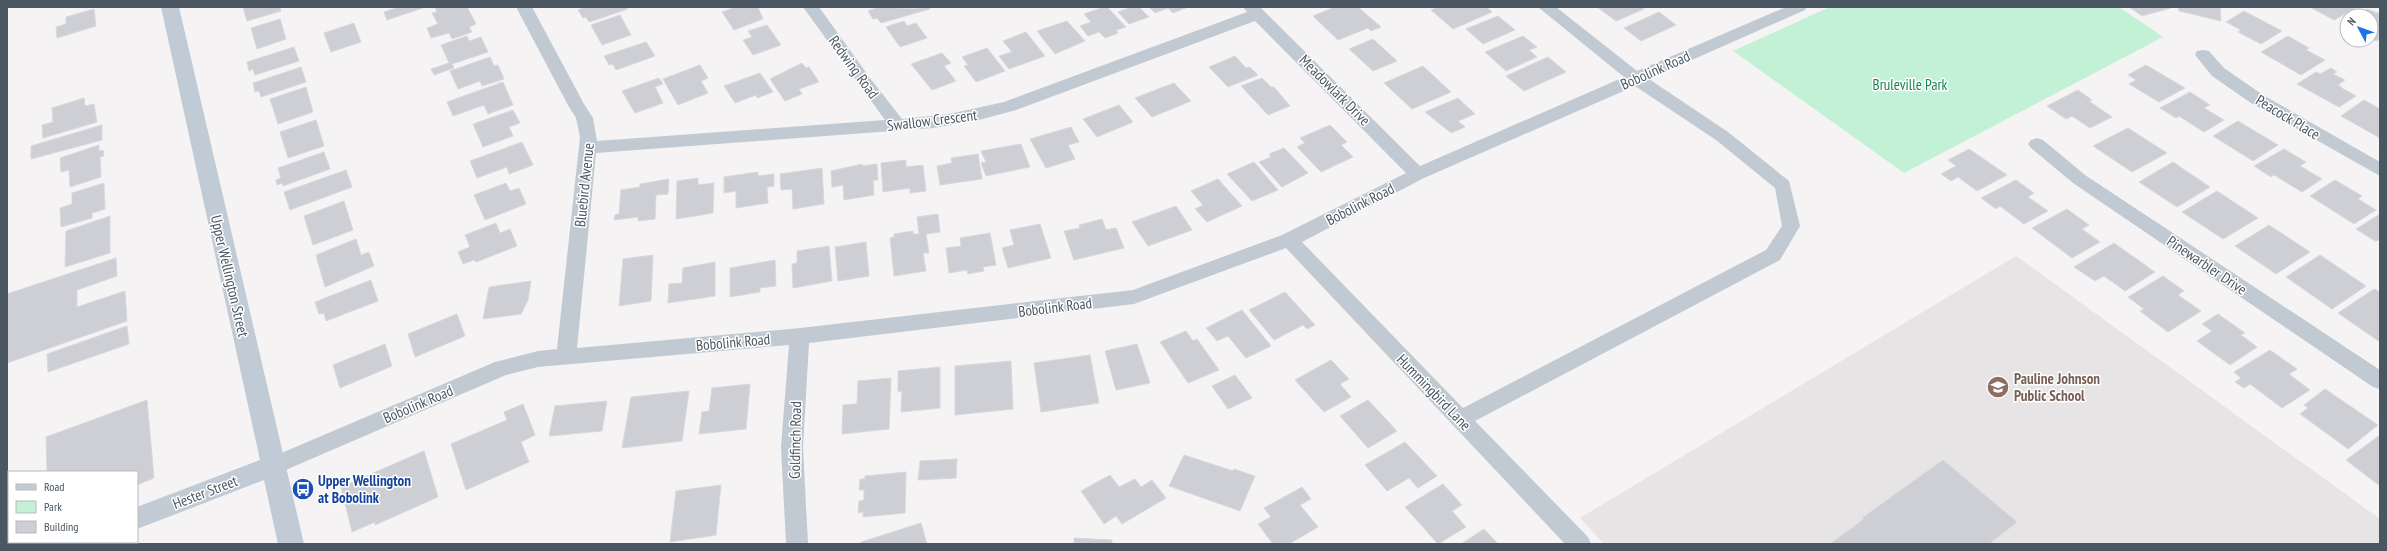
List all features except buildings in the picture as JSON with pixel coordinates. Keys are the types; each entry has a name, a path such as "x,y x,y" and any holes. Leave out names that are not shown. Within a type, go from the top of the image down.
{"main road":[{"name":"Upper Wellington Street","path":"170,7 291,544"},
{"name":"Hester Street","path":"138,518 273,466"}],"street":[{"name":"Bluebird Avenue","path":"524,7 587,123 589,148 585,171 566,356"},
{"name":"Redwing Road","path":"811,7 864,82 898,125"},
{"path":"1460,418 1774,255 1791,226 1783,185 1722,136 1635,78 1546,7"},
{"name":"Bobolink Road","path":"273,466 502,368 538,359 800,336 1134,298 1289,240 1418,174 1799,7"},
{"name":"Swallow Crescent","path":"589,148 898,125 976,116 1004,109 1254,11"},
{"name":"Meadowlark Drive","path":"1254,11 1418,174"},
{"name":"Peacock Place","path":"2203,55 2218,72 2257,99 2380,170"},
{"name":"Pinewarbler Drive","path":"2037,144 2079,179 2380,381"},
{"name":"Hummingbird Lane","path":"1289,240 1580,544"},
{"name":"Goldfinch Road","path":"797,544 792,447 800,336"}],"shaded area":[{"name":"Pauline Johnson Public School","path":"2016,256 2380,519 2380,544 1604,544 1580,518"}],"green space":[{"name":"Bruleville Park","path":"1830,7 2119,7 2163,37 1904,173 1733,51"}],"place":[{"name":"Pauline Johnson Public School","path":"1998,387"},
{"name":"Upper Wellington at Bobolink","path":"303,489"}]}
